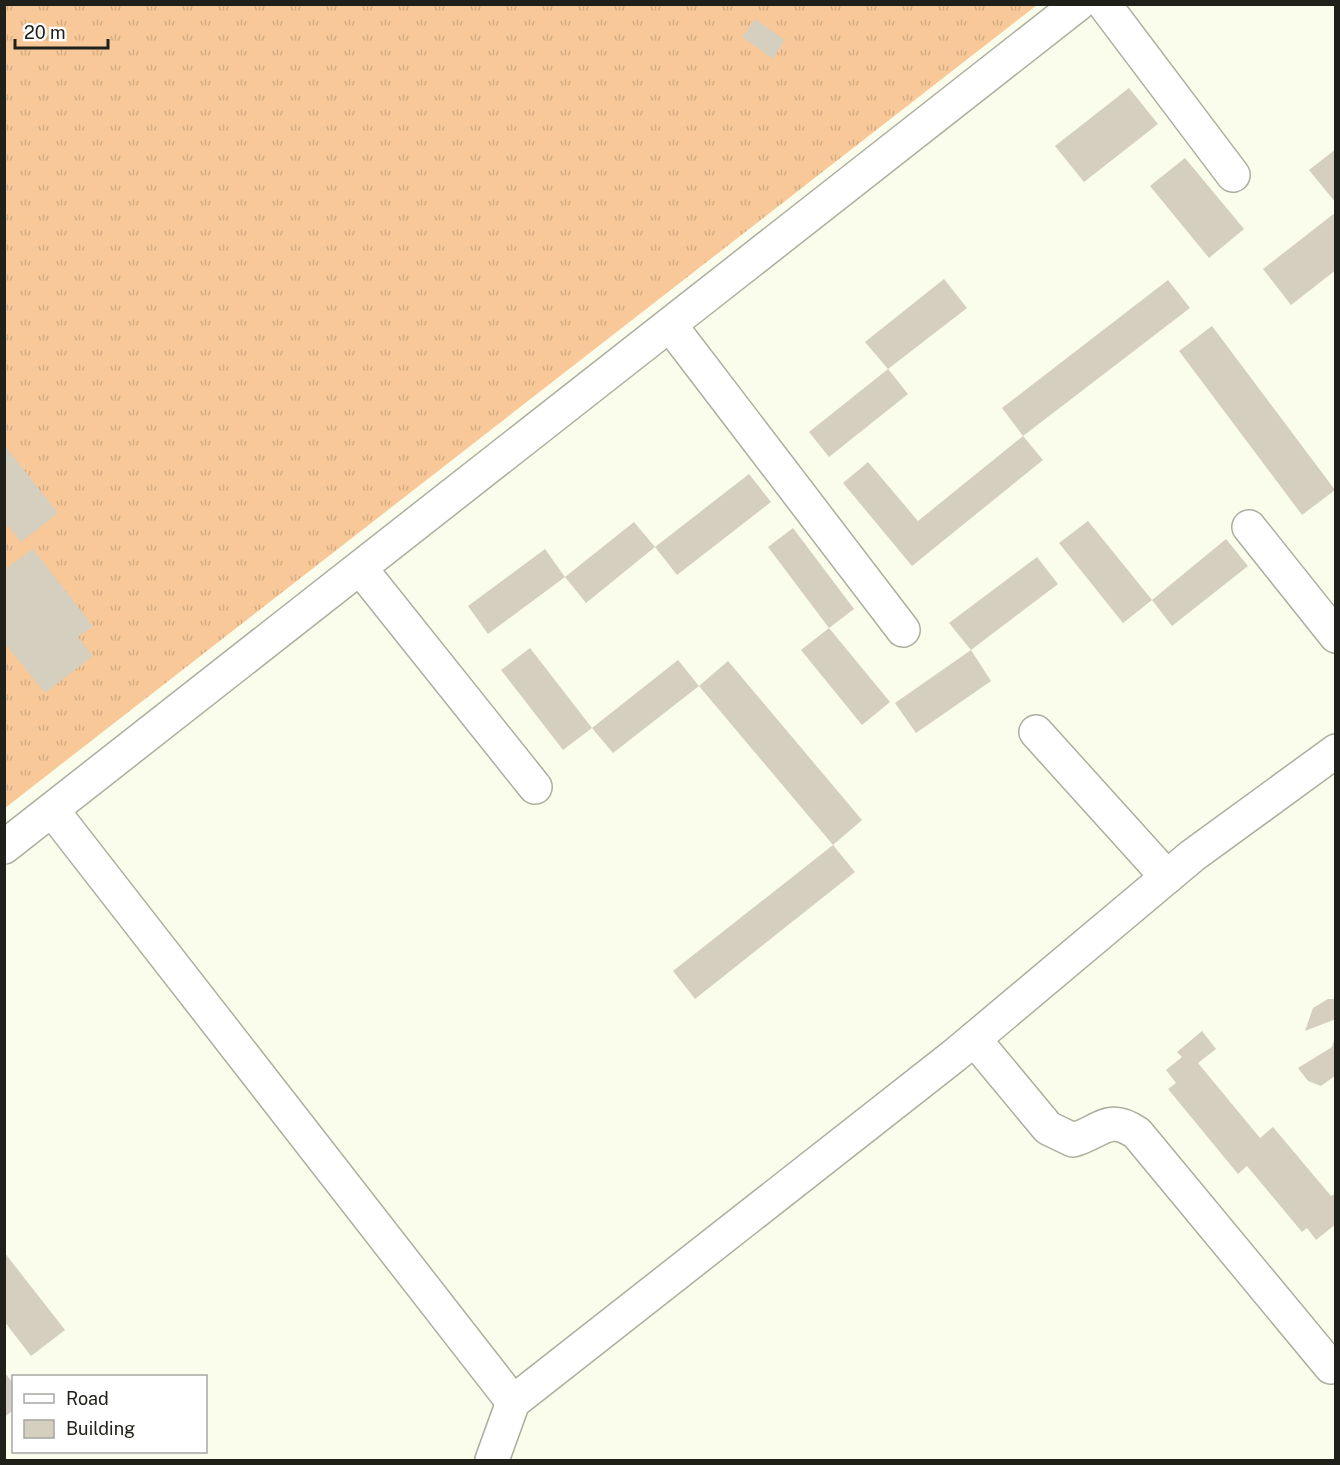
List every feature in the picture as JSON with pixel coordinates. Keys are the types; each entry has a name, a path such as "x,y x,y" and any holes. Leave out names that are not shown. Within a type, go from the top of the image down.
{"street":[{"path":"4,847 1078,4"},
{"path":"1104,4 1233,175"},
{"path":"670,325 903,630"},
{"path":"1249,527 1335,636"},
{"path":"360,568 535,787"},
{"path":"1036,732 1167,877"},
{"path":"492,1461 513,1402 974,1039 1167,877 1335,751"},
{"path":"52,810 513,1402"},
{"path":"974,1039 1048,1128 1060,1136 1073,1140 1113,1122 1125,1125 1137,1133 1331,1366"}],"green space":[{"path":"5,5 1037,5 5,808"}],"building":[{"path":"755,19 785,40 773,59 742,37"},
{"path":"1129,88 1158,124 1084,182 1055,146"},
{"path":"1336,149 1336,203 1309,170"},
{"path":"1185,158 1244,229 1209,258 1150,186"},
{"path":"1336,212 1336,270 1291,305 1263,269"},
{"path":"944,279 967,308 888,369 865,342"},
{"path":"1168,280 1190,308 1023,436 1002,408"},
{"path":"1212,326 1335,490 1302,515 1179,351"},
{"path":"888,369 908,394 829,457 809,432"},
{"path":"1023,436 1043,460 912,566 843,483 868,462 918,521"},
{"path":"4,445 58,513 21,542 4,521"},
{"path":"749,474 771,502 677,575 655,547"},
{"path":"1088,521 1152,600 1123,623 1059,543"},
{"path":"634,522 655,547 586,603 565,577"},
{"path":"793,528 854,609 829,628 768,547"},
{"path":"1226,539 1248,566 1172,626 1152,600"},
{"path":"33,549 93,626 78,637 93,656 45,693 4,642 4,570"},
{"path":"545,549 565,577 488,634 468,606"},
{"path":"1037,557 1058,584 971,650 949,623"},
{"path":"829,628 890,702 862,725 801,650"},
{"path":"530,648 592,728 563,750 501,670"},
{"path":"971,650 991,681 916,733 895,703"},
{"path":"678,660 699,686 613,753 592,728"},
{"path":"728,661 862,820 833,845 699,686"},
{"path":"833,845 855,872 695,999 673,971"},
{"path":"1328,999 1336,999 1336,1019 1305,1031 1313,1008"},
{"path":"1202,1031 1216,1049 1198,1063 1260,1138 1273,1127 1331,1196 1336,1193 1336,1224 1316,1240 1307,1228 1302,1232 1247,1166 1238,1174 1168,1089 1176,1083 1166,1070 1182,1057 1177,1052"},
{"path":"1336,1033 1336,1075 1321,1086 1308,1081 1298,1068 1332,1047"},
{"path":"4,1252 65,1330 31,1356 4,1321"},
{"path":"4,1372 12,1382 12,1411 4,1417"}]}
